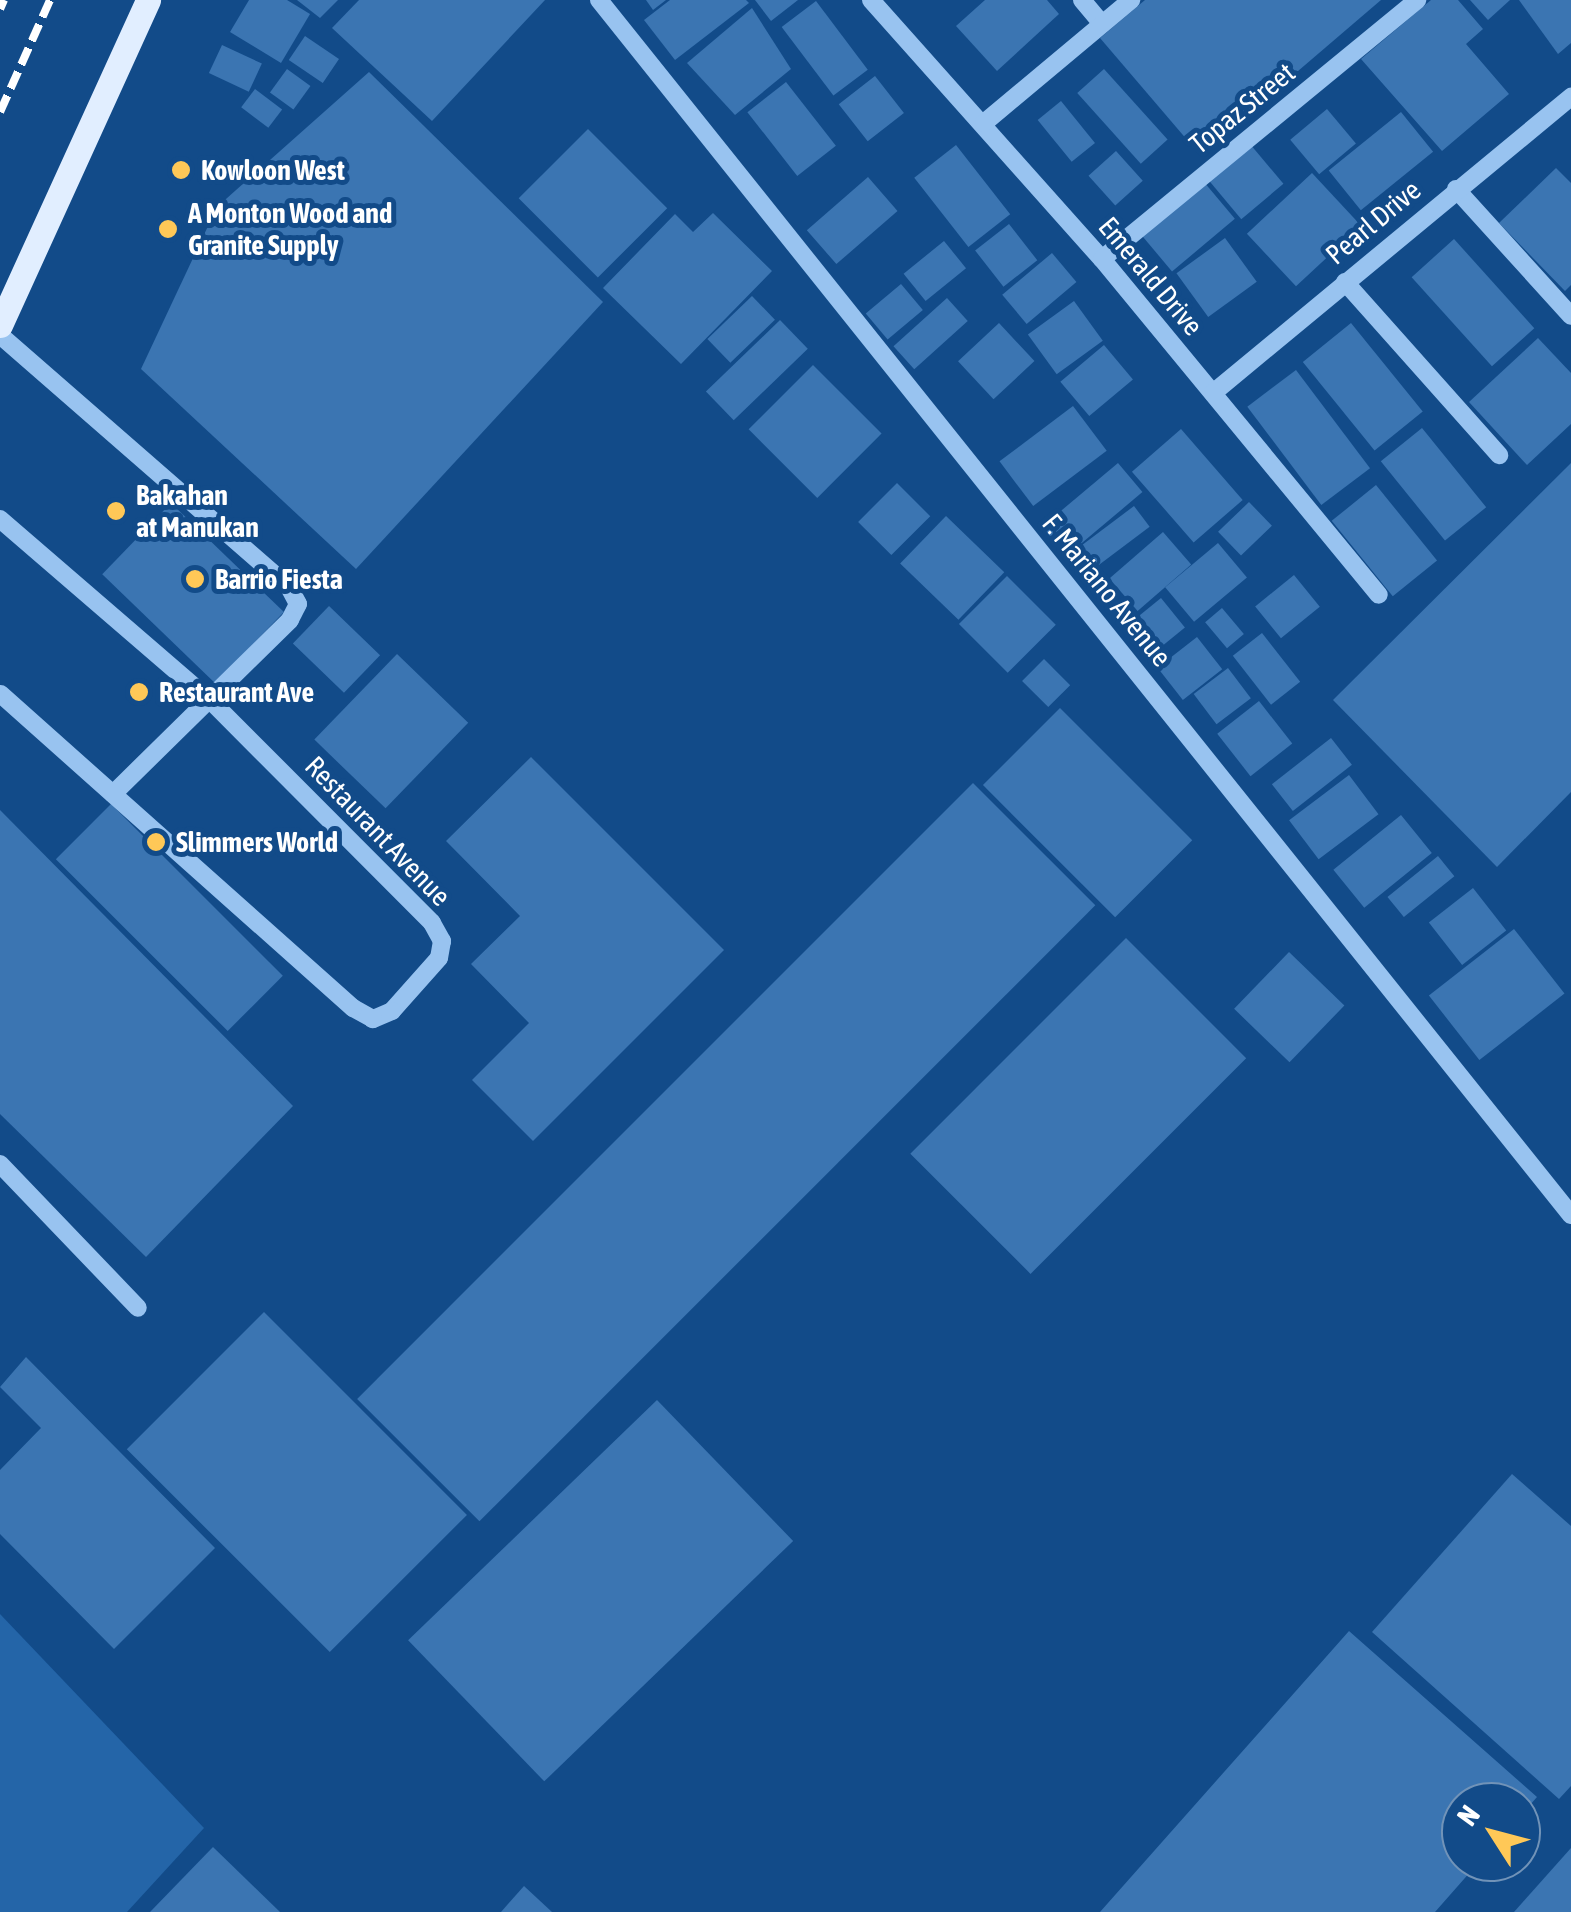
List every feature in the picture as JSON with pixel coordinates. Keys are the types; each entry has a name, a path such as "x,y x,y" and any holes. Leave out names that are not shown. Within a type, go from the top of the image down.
{"main road":[{"path":"0,324 148,0"}],"street":[{"name":"F. Mariano Avenue","path":"598,0 1571,1216"},
{"name":"Emerald Drive","path":"871,0 1102,259 1380,595"},
{"path":"1082,0 1102,24"},
{"path":"984,123 1131,0"},
{"name":"Topaz Street","path":"1102,259 1417,0"},
{"name":"Pearl Drive","path":"1212,392 1571,97"},
{"path":"1456,189 1571,316"},
{"path":"1345,282 1499,455"},
{"path":"0,334 289,587 298,604 290,620 113,794"},
{"name":"Restaurant Avenue","path":"0,519 211,700 432,923 442,942 439,958 392,1012 373,1019 353,1008 0,694"},
{"path":"0,1164 138,1308"}],"shaded area":[{"path":"0,1614 204,1828 127,1912 0,1912"}],"building":[{"path":"249,0 287,0 310,14 281,63 230,32"},
{"path":"297,0 338,0 320,18"},
{"path":"359,0 545,0 432,121 332,28"},
{"path":"646,0 666,0 653,10"},
{"path":"670,0 749,3 675,60 644,20"},
{"path":"755,0 798,0 771,21"},
{"path":"985,0 1047,0 1059,14 997,71 956,26"},
{"path":"1145,0 1381,0 1200,155 1100,38"},
{"path":"1431,0 1458,0 1483,29 1466,44 1509,94 1442,151 1361,59"},
{"path":"1470,0 1510,0 1488,20"},
{"path":"1519,0 1571,0 1571,43 1558,54"},
{"path":"816,1 868,70 833,96 782,27"},
{"path":"752,8 791,69 735,115 687,63"},
{"path":"305,36 339,59 323,83 289,60"},
{"path":"222,45 262,64 249,92 209,73"},
{"path":"287,69 310,86 293,110 270,92"},
{"path":"1104,69 1168,140 1141,164 1077,93"},
{"path":"369,72 603,302 356,569 141,369 217,207"},
{"path":"875,76 904,113 868,141 839,104"},
{"path":"786,82 836,146 797,176 747,112"},
{"path":"255,89 282,109 268,128 241,107"},
{"path":"1061,101 1095,143 1072,162 1038,120"},
{"path":"1327,109 1356,143 1319,174 1290,140"},
{"path":"1401,112 1433,152 1361,210 1329,171"},
{"path":"588,129 667,208 598,277 519,198"},
{"path":"1250,144 1283,184 1241,219 1208,179"},
{"path":"956,145 1010,214 968,247 914,178"},
{"path":"1116,151 1143,181 1115,205 1089,176"},
{"path":"1556,168 1571,183 1571,285 1565,291 1499,223"},
{"path":"1312,173 1361,226 1296,286 1247,234"},
{"path":"868,177 898,211 836,264 807,230"},
{"path":"1204,182 1235,219 1172,271 1141,235"},
{"path":"713,213 772,271 681,364 603,288 675,214 693,232"},
{"path":"1009,224 1037,260 1003,287 975,250"},
{"path":"1225,238 1257,282 1208,317 1176,273"},
{"path":"1454,239 1534,328 1492,366 1412,277"},
{"path":"944,241 966,268 926,301 904,274"},
{"path":"1052,253 1076,282 1027,324 1002,295"},
{"path":"901,284 923,310 888,340 866,314"},
{"path":"752,296 775,320 730,363 707,339"},
{"path":"947,298 968,321 914,369 893,346"},
{"path":"1074,301 1103,341 1057,374 1028,335"},
{"path":"780,320 808,349 734,420 706,392"},
{"path":"999,323 1034,361 994,399 958,361"},
{"path":"1351,323 1423,412 1375,451 1303,362"},
{"path":"1538,338 1571,373 1571,424 1527,465 1469,402"},
{"path":"1104,345 1133,379 1089,416 1060,382"},
{"path":"813,365 882,434 817,498 749,429"},
{"path":"1296,370 1370,468 1321,505 1247,407"},
{"path":"1073,406 1107,451 1033,506 1000,461"},
{"path":"1422,428 1486,507 1445,541 1381,461"},
{"path":"1181,429 1243,500 1194,543 1132,472"},
{"path":"1118,463 1142,492 1067,556 1042,527"},
{"path":"1571,463 1571,792 1497,867 1333,700"},
{"path":"897,483 930,516 891,555 858,522"},
{"path":"1376,485 1437,560 1393,596 1332,521"},
{"path":"1249,502 1272,526 1241,556 1218,532"},
{"path":"171,503 284,612 215,683 102,574"},
{"path":"1134,506 1150,527 1096,567 1080,546"},
{"path":"946,516 1004,572 958,620 900,563"},
{"path":"1163,532 1191,564 1138,611 1109,579"},
{"path":"1218,543 1247,577 1194,622 1165,587"},
{"path":"1294,575 1320,607 1281,638 1255,606"},
{"path":"1007,576 1056,625 1008,673 959,624"},
{"path":"1161,598 1185,628 1157,650 1133,621"},
{"path":"329,606 380,655 344,693 293,643"},
{"path":"1222,608 1244,634 1227,648 1205,622"},
{"path":"1262,633 1300,682 1271,705 1233,656"},
{"path":"1197,637 1222,669 1183,700 1158,668"},
{"path":"397,654 468,723 386,808 314,740"},
{"path":"1044,659 1070,685 1048,707 1022,681"},
{"path":"1228,668 1251,698 1217,724 1194,694"},
{"path":"1259,701 1292,744 1250,776 1217,734"},
{"path":"1060,708 1192,840 1115,917 983,785"},
{"path":"1331,738 1352,765 1293,811 1272,784"},
{"path":"531,757 724,950 533,1141 472,1080 529,1023 471,964 520,916 446,841"},
{"path":"1349,775 1378,814 1319,859 1289,820"},
{"path":"973,783 1095,905 479,1521 357,1399"},
{"path":"111,804 283,976 228,1031 56,859"},
{"path":"0,810 293,1106 146,1257 0,1114"},
{"path":"1401,815 1432,853 1364,908 1333,870"},
{"path":"1438,856 1454,876 1404,917 1387,897"},
{"path":"1473,888 1506,931 1462,965 1429,922"},
{"path":"1514,929 1564,994 1479,1060 1429,995"},
{"path":"1126,938 1246,1058 1031,1274 910,1154"},
{"path":"1289,952 1344,1005 1290,1062 1234,1009"},
{"path":"264,1312 467,1515 330,1652 127,1449"},
{"path":"26,1357 215,1548 114,1649 0,1534 0,1470 41,1428 0,1387"},
{"path":"657,1400 793,1541 544,1781 408,1640"},
{"path":"1512,1474 1571,1526 1571,1786 1559,1799 1372,1632"},
{"path":"1349,1631 1520,1782 1441,1782 1441,1882 1461,1882 1435,1912 1100,1912"},
{"path":"213,1847 280,1912 150,1912"},
{"path":"1571,1848 1571,1912 1514,1912"},
{"path":"524,1886 552,1912 501,1912"}],"railway":[{"path":"0,9 4,0"},
{"path":"0,112 50,0"}],"place":[{"name":"Kowloon West","path":"181,170"},
{"name":"A Monton Wood and Granite Supply","path":"168,229"},
{"name":"Bakahan at Manukan","path":"116,511"},
{"name":"Barrio Fiesta","path":"195,579"},
{"name":"Restaurant Ave","path":"139,692"},
{"name":"Slimmers World","path":"156,842"}]}
